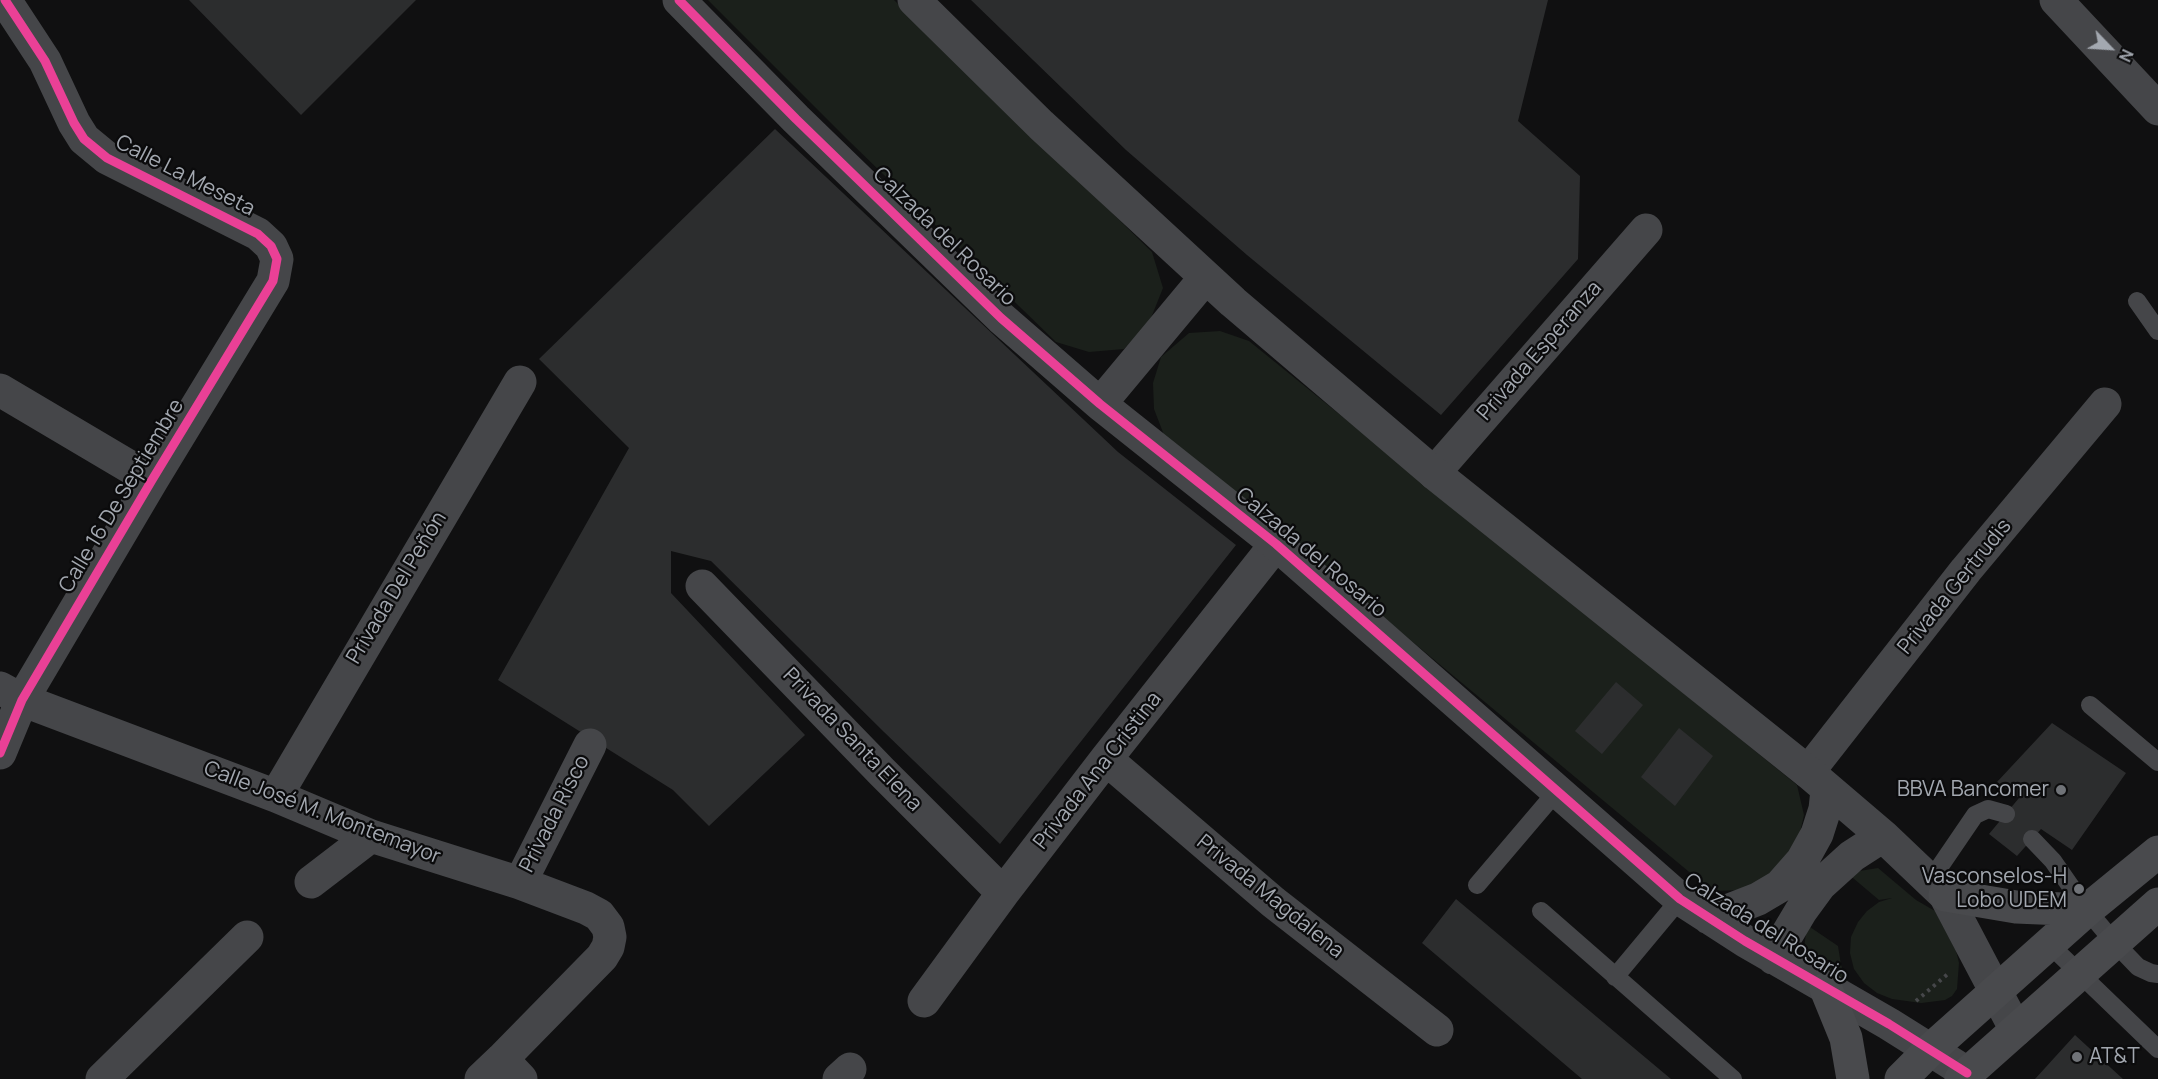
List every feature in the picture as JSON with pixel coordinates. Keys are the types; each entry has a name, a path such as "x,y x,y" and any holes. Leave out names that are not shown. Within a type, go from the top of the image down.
{"main road":[{"path":"1901,1079 1930,1050 2087,910 2158,852"},
{"path":"1938,888 2016,907 2087,910"},
{"path":"1964,1076 2158,904"},
{"path":"1826,989 1846,1038 1852,1079"}],"street":[{"name":"Calle La Meseta","path":"4,0 45,61 84,139 106,158 258,234 271,246 277,259"},
{"name":"Calzada del Rosario","path":"679,0 796,119 1001,318 1100,404 1276,544 1680,899 1773,958 1889,1024 1930,1050 1964,1076"},
{"path":"914,0 1041,125 1205,278 1434,473 1883,836 1938,888 1975,951 2016,1030"},
{"path":"2055,0 2158,109"},
{"name":"Privada Esperanza","path":"1434,473 1646,230"},
{"name":"Calle 16 De Septiembre","path":"0,753 11,694 152,480 273,281 277,259"},
{"path":"1100,404 1205,278"},
{"name":"Privada Del Peñón","path":"276,796 520,382"},
{"path":"0,390 152,480"},
{"name":"Privada Gertrudis","path":"1817,781 1966,570 2105,404"},
{"name":"Privada Ana Cristina","path":"924,1001 1106,759 1276,544"},
{"name":"Privada Santa Elena","path":"702,586 1003,893"},
{"name":"Calle José M. Montemayor","path":"11,694 276,796 371,836 520,884 598,915 608,927 610,937 608,947 602,957 502,1072"},
{"name":"Privada Risco","path":"520,884 590,745"},
{"name":"Privada Magdalena","path":"1106,759 1273,902 1437,1030"},
{"path":"1709,918 1758,899 1780,886 1802,861 1817,834 1825,809 1817,781"},
{"path":"311,882 371,836"},
{"path":"1773,958 1801,911 1820,885 1852,856 1883,836"},
{"path":"102,1079 247,937"}],"lane":[{"path":"2137,300 2158,331"},
{"path":"2090,705 2158,762"},
{"path":"1477,885 1557,790"},
{"path":"1938,888 1975,815 1988,809 2006,814"},
{"path":"2032,838 2053,861 2087,910 2114,942 2138,967 2158,974"},
{"path":"1615,977 1680,899"},
{"path":"1541,911 1733,1079"},
{"path":"2049,944 2158,1049"}],"path":[{"path":"1889,1024 1975,951"}],"shaded area":[{"path":"708,0 894,0 1152,252 1163,288 1149,323 1124,349 1089,352 1056,342"},
{"path":"1220,331 1249,341 1797,785 1804,815 1798,841 1776,873 1745,890 1712,891 1164,435 1154,409 1153,383 1161,357 1189,333"},
{"path":"1878,868 1916,900 1935,911 1956,951 1959,963 1957,989 1945,1000 1921,1003 1892,999 1877,993 1864,983 1854,969 1850,953 1851,937 1858,922 1879,902 1892,898 1879,900 1847,873"},
{"path":"1807,925 1838,946 1841,965 1850,987 1803,957"}],"building":[{"path":"189,0 416,0 301,115"},
{"path":"971,0 1548,0 1518,121 1580,176 1578,259 1441,415 1247,255 1126,150"},
{"path":"775,129 1118,452 1236,545 1000,844 711,561 671,551 671,593 805,735 709,826 673,790 498,680 629,448 539,359"},
{"path":"1616,682 1643,705 1602,754 1575,731"},
{"name":"BBVA Bancomer","path":"2052,723 2126,773 2072,850 2041,829 2017,856 1989,834 2019,798 1997,782"},
{"path":"1679,728 1713,756 1675,806 1641,777"},
{"path":"1456,899 1671,1079 1582,1079 1422,943"},
{"name":"AT&T","path":"2075,1035 2123,1079 2035,1079"}],"cycle path":[{"path":"0,753 22,700 273,281 277,259 271,246 258,234 107,158 84,139 45,61 5,0"},
{"path":"679,0 796,119 1001,318 1100,404 1276,544 1680,899 1745,941 1889,1024 1967,1073"}],"place":[{"name":"BBVA Bancomer","path":"2061,790"},
{"name":"Vasconselos-H Lobo UDEM","path":"2079,889"},
{"name":"AT&T","path":"2077,1057"}]}
